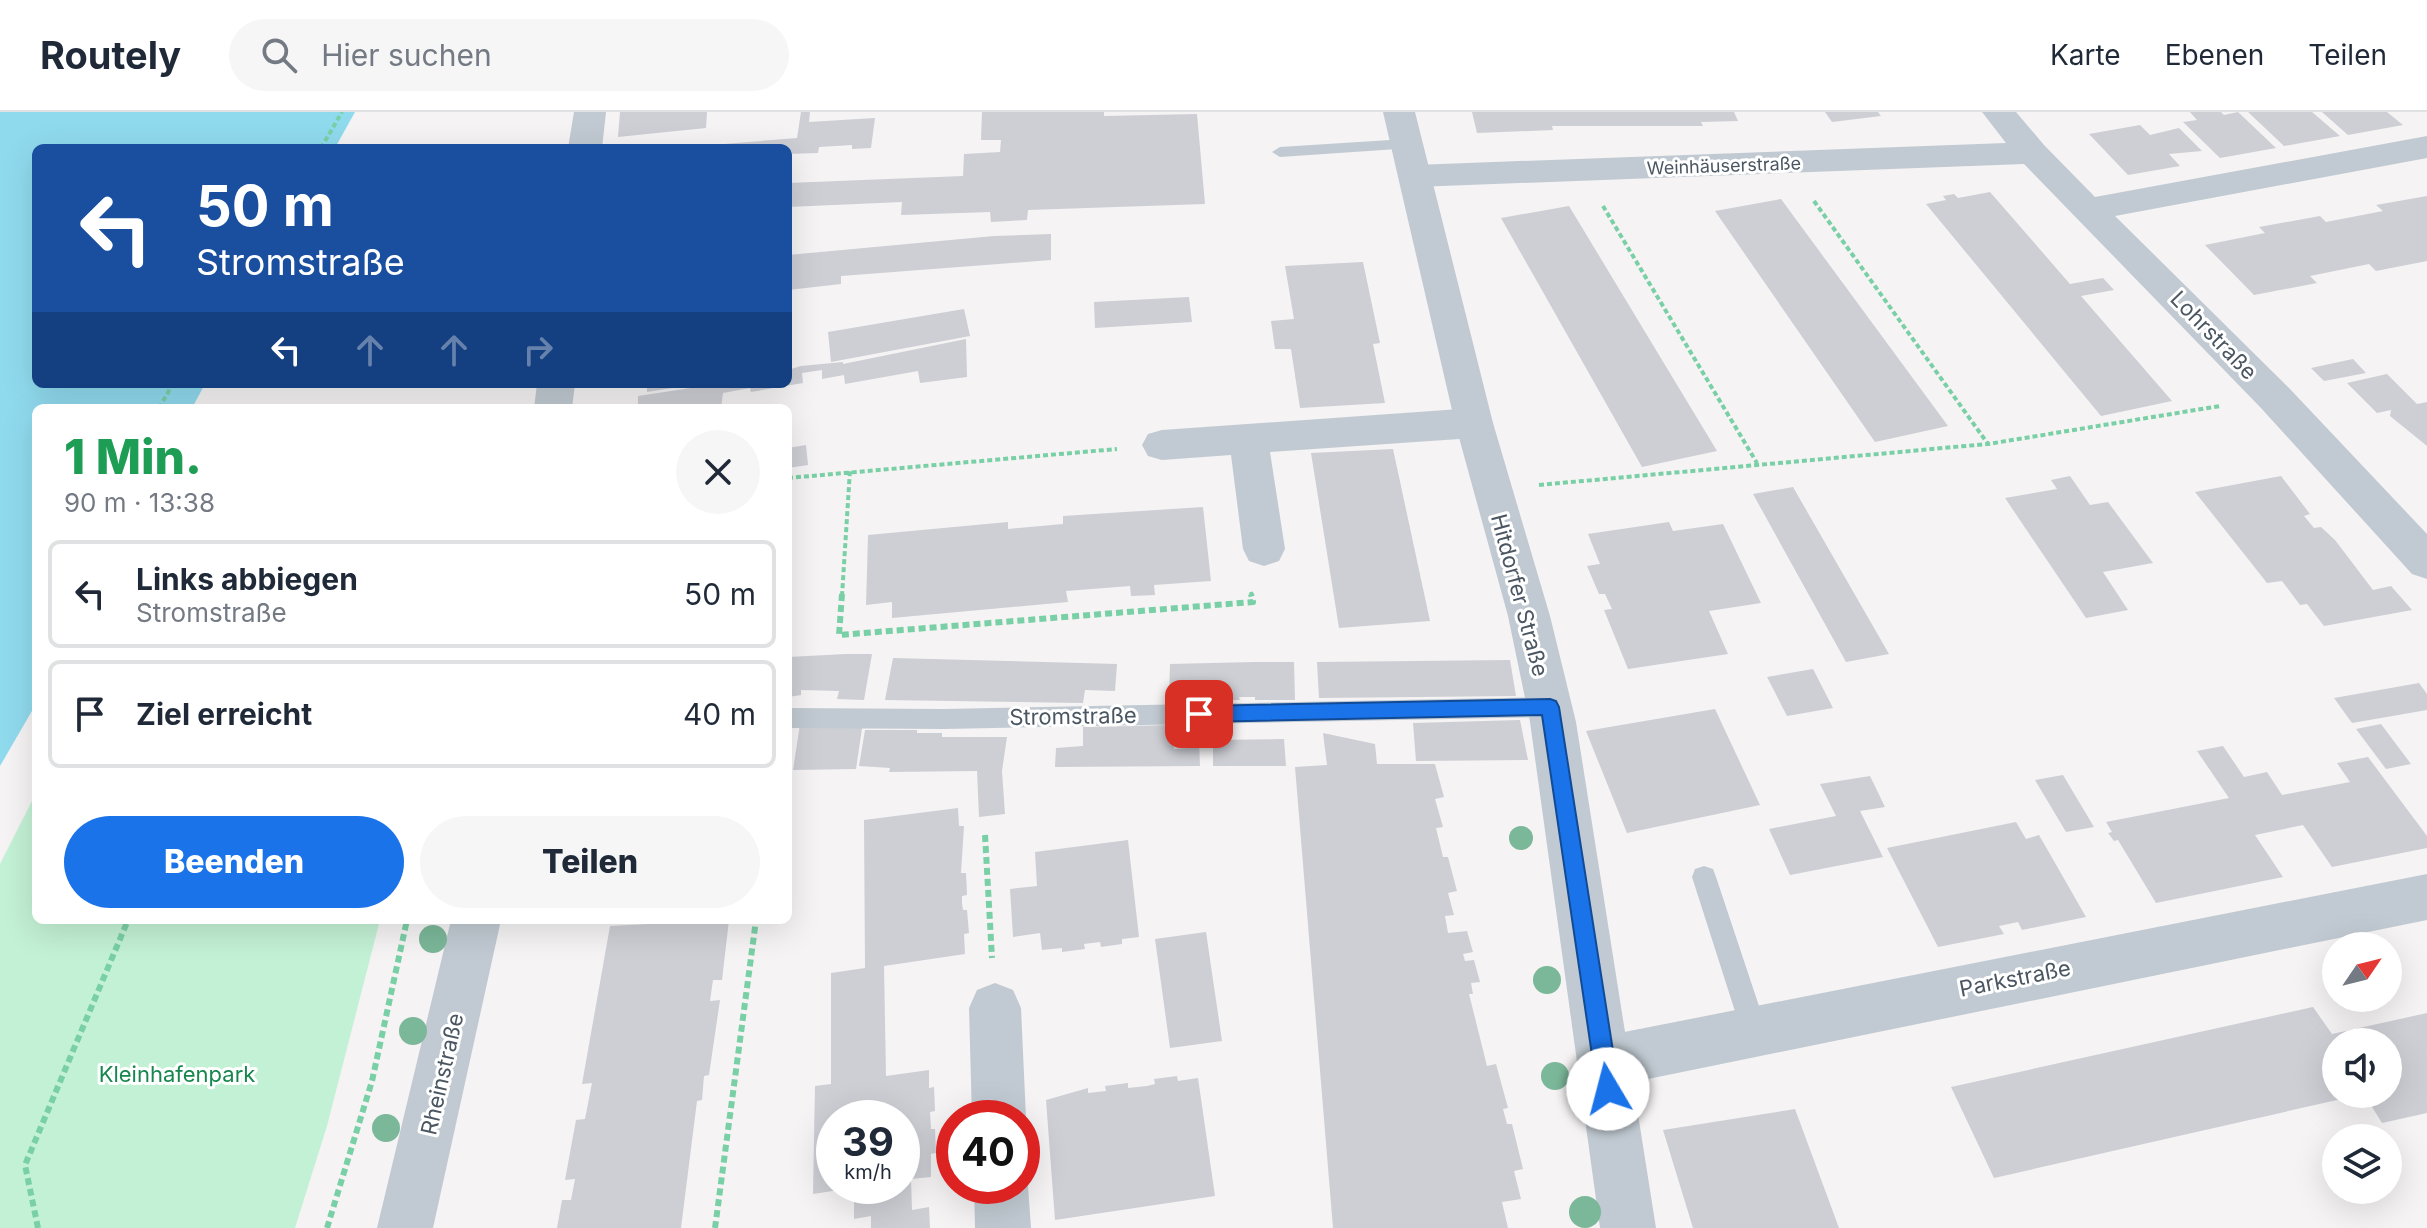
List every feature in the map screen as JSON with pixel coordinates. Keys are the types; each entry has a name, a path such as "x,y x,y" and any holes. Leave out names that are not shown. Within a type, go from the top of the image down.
{"street":[{"path":"586,144 590,112"},
{"name":"Lohrstraße","path":"1998,112 2032,153 2275,398 2427,562"},
{"name":"Weinhäuserstraße","path":"1407,144 1582,171 2032,153"},
{"name":"Hitdorfer Straße","path":"1407,144 1474,423 1529,616 1550,707 1628,1228"},
{"path":"2090,209 2427,147"},
{"path":"1162,445 1474,423"},
{"path":"1248,439 1264,549"},
{"name":"Parkstraße","path":"1604,1062 2427,897"},
{"name":"Rheinstraße","path":"405,1228 475,924"},
{"path":"995,1008 998,1100"},
{"path":"1002,1204 1003,1228"}],"lane":[{"path":"1280,152 1407,144"},
{"name":"Stromstraße","path":"792,718 944,719 1550,707"},
{"path":"1704,877 1754,1030"}],"path":[{"path":"323,144 342,112"},
{"path":"1787,164 1988,444"},
{"path":"1582,171 1757,463"},
{"path":"1492,490 1757,463 1988,444 2275,398"},
{"path":"792,477 1162,445"},
{"path":"850,470 839,635 1253,602 1245,551 1264,549"},
{"path":"985,835 995,1008"},
{"path":"38,1228 25,1165 126,924"},
{"path":"327,1228 372,1081 406,924"},
{"path":"715,1228 755,924"}],"green space":[{"name":"Kleinhafenpark","path":"32,801 32,924 379,924 327,1126 295,1228 0,1228 0,864"}],"water":[{"path":"0,112 355,112 337,144 32,144 32,388 203,388 194,404 32,404 32,711 0,766"}],"building":[{"path":"620,112 707,112 706,128 618,137"},
{"path":"801,112 810,112 809,122 875,118 871,148 852,149 852,145 819,147 818,153 792,154 792,144 724,144 797,138"},
{"path":"982,112 1104,112 1104,116 1197,114 1205,204 1028,210 1027,220 991,222 990,212 901,215 902,202 792,207 792,183 963,176 964,154 1000,152 1001,140 981,140"},
{"path":"1472,112 1734,112 1738,121 1701,122 1703,126 1552,126 1553,130 1477,133"},
{"path":"1825,112 1878,112 1881,116 1832,122"},
{"path":"2190,112 2221,112 2224,115 2238,112 2276,148 2220,158 2183,122 2197,120"},
{"path":"2248,112 2312,112 2340,136 2284,146"},
{"path":"2322,112 2387,112 2403,125 2348,135"},
{"path":"2140,125 2150,135 2179,128 2202,151 2169,154 2180,166 2128,175 2089,134"},
{"path":"1990,192 2070,284 2103,278 2114,290 2081,296 2172,401 2101,416 1926,204 1946,200 1943,196 1954,194 1958,198"},
{"path":"2427,196 2427,261 2376,271 2369,264 2310,276 2317,283 2254,295 2205,245 2265,233 2259,227 2320,216 2326,222 2383,211 2376,205"},
{"path":"1781,199 1948,426 1875,442 1715,211"},
{"path":"1569,206 1717,451 1642,467 1501,218"},
{"path":"1051,234 1051,260 841,276 841,284 792,290 792,255 994,236"},
{"path":"1363,262 1380,343 1373,344 1385,403 1300,408 1291,349 1275,349 1271,321 1294,319 1285,266"},
{"path":"1189,297 1192,322 1095,328 1094,302"},
{"path":"964,309 970,336 831,362 828,332"},
{"path":"966,339 967,377 920,383 918,371 845,384 844,375 822,379 822,370 802,373 803,383 792,385 792,369 843,364"},
{"path":"2353,359 2366,373 2324,381 2311,368"},
{"path":"2387,374 2417,404 2427,402 2427,446 2390,416 2391,410 2377,413 2347,383"},
{"path":"647,388 672,388 647,392"},
{"path":"691,388 750,388 723,393 722,404 638,404 638,396"},
{"path":"750,388 774,388 751,392"},
{"path":"806,445 808,465 792,467 792,447"},
{"path":"1393,449 1430,621 1339,628 1311,453"},
{"path":"2070,476 2090,505 2108,502 2153,563 2103,572 2128,610 2086,618 2005,498 2057,489 2051,480"},
{"path":"2281,476 2310,514 2304,516 2314,528 2321,527 2335,540 2373,590 2391,586 2412,610 2324,626 2307,604 2300,605 2282,581 2267,583 2195,492"},
{"path":"1793,487 1889,654 1846,662 1753,494"},
{"path":"1203,507 1211,581 1154,585 1155,595 1131,596 1130,586 1066,591 1068,602 892,618 892,602 866,605 868,535 1008,522 1008,529 1063,524 1063,516"},
{"path":"1669,522 1673,531 1723,524 1761,603 1709,611 1728,654 1628,669 1604,610 1612,609 1605,594 1599,594 1587,566 1600,564 1588,534"},
{"path":"872,654 864,700 837,699 839,691 801,690 801,695 792,696 792,657"},
{"path":"893,658 1117,664 1115,691 1085,690 1083,703 885,700"},
{"path":"1510,660 1516,696 1319,698 1317,662"},
{"path":"1294,662 1295,700 1239,697 1240,700 1169,700 1170,664"},
{"path":"1813,669 1833,708 1787,716 1767,677"},
{"path":"2419,683 2427,694 2427,710 2352,723 2334,698"},
{"path":"1715,709 1760,805 1627,833 1586,731"},
{"path":"1520,720 1528,760 1416,761 1413,723"},
{"path":"863,722 856,769 793,770 800,724"},
{"path":"2381,724 2411,764 2386,769 2356,729"},
{"path":"1174,725 1174,749 1188,748 1188,741 1199,741 1200,766 1055,767 1056,748 1083,746 1083,727"},
{"path":"865,730 917,730 917,733 942,733 942,737 1007,737 1002,771 1005,814 979,817 977,771 889,772 890,768 859,766"},
{"path":"1323,733 1375,744 1377,764 1435,764 1444,797 1435,799 1443,827 1436,828 1443,857 1448,857 1457,891 1448,893 1454,915 1445,916 1448,933 1467,931 1473,952 1463,954 1465,961 1474,960 1480,982 1471,983 1473,994 1469,994 1487,1066 1496,1064 1508,1108 1503,1109 1507,1124 1512,1124 1523,1169 1514,1171 1521,1199 1502,1202 1508,1228 1333,1228 1295,767 1327,765"},
{"path":"1284,739 1286,766 1213,766 1213,740"},
{"path":"2223,746 2244,777 2267,772 2282,795 2350,782 2337,763 2368,757 2427,836 2427,848 2332,867 2303,825 2255,835 2283,877 2156,903 2118,840 2114,841 2108,833 2112,832 2106,822 2229,798 2197,751"},
{"path":"2063,775 2094,827 2066,832 2035,780"},
{"path":"1870,776 1885,807 1860,811 1883,857 1790,875 1769,829 1836,816 1820,784"},
{"path":"958,808 959,826 964,826 961,873 966,873 967,895 962,896 962,903 963,910 967,910 969,933 964,934 965,954 884,966 886,1076 929,1070 929,1088 934,1087 935,1111 930,1112 931,1129 935,1129 936,1153 931,1154 931,1177 920,1178 920,1100 816,1100 816,1194 813,1194 815,1086 831,1084 831,973 865,968 864,820"},
{"path":"2016,822 2026,839 2039,835 2086,917 2022,930 2018,922 1999,926 2004,934 1938,947 1887,848"},
{"path":"1128,840 1139,937 1122,939 1122,944 1101,947 1100,942 1084,944 1085,949 1062,952 1062,948 1042,950 1040,933 1013,937 1010,889 1037,886 1035,852"},
{"path":"729,924 722,980 713,980 710,1001 720,1000 709,1075 704,1076 702,1100 697,1101 681,1228 557,1228 562,1200 571,1200 575,1179 565,1180 576,1120 585,1119 592,1083 582,1084 610,926"},
{"path":"1206,932 1222,1041 1170,1048 1155,939"},
{"path":"2313,1007 2328,1028 2322,1028 2322,1103 1994,1178 1951,1087"},
{"path":"2427,1013 2427,1113 2382,1123 2373,1108 2402,1108 2402,1028 2359,1028"},
{"path":"1177,1076 1178,1081 1198,1078 1215,1196 1055,1220 1046,1100 1088,1088 1088,1093 1106,1091 1105,1086 1128,1083 1128,1088 1147,1086 1155,1084 1154,1079"},
{"path":"1795,1109 1839,1228 1693,1228 1663,1130"},
{"path":"854,1204 912,1204 912,1210 929,1207 930,1228 871,1228 871,1216 854,1219"}],"route":[{"path":"1199,714 1550,707 1608,1089"}]}
